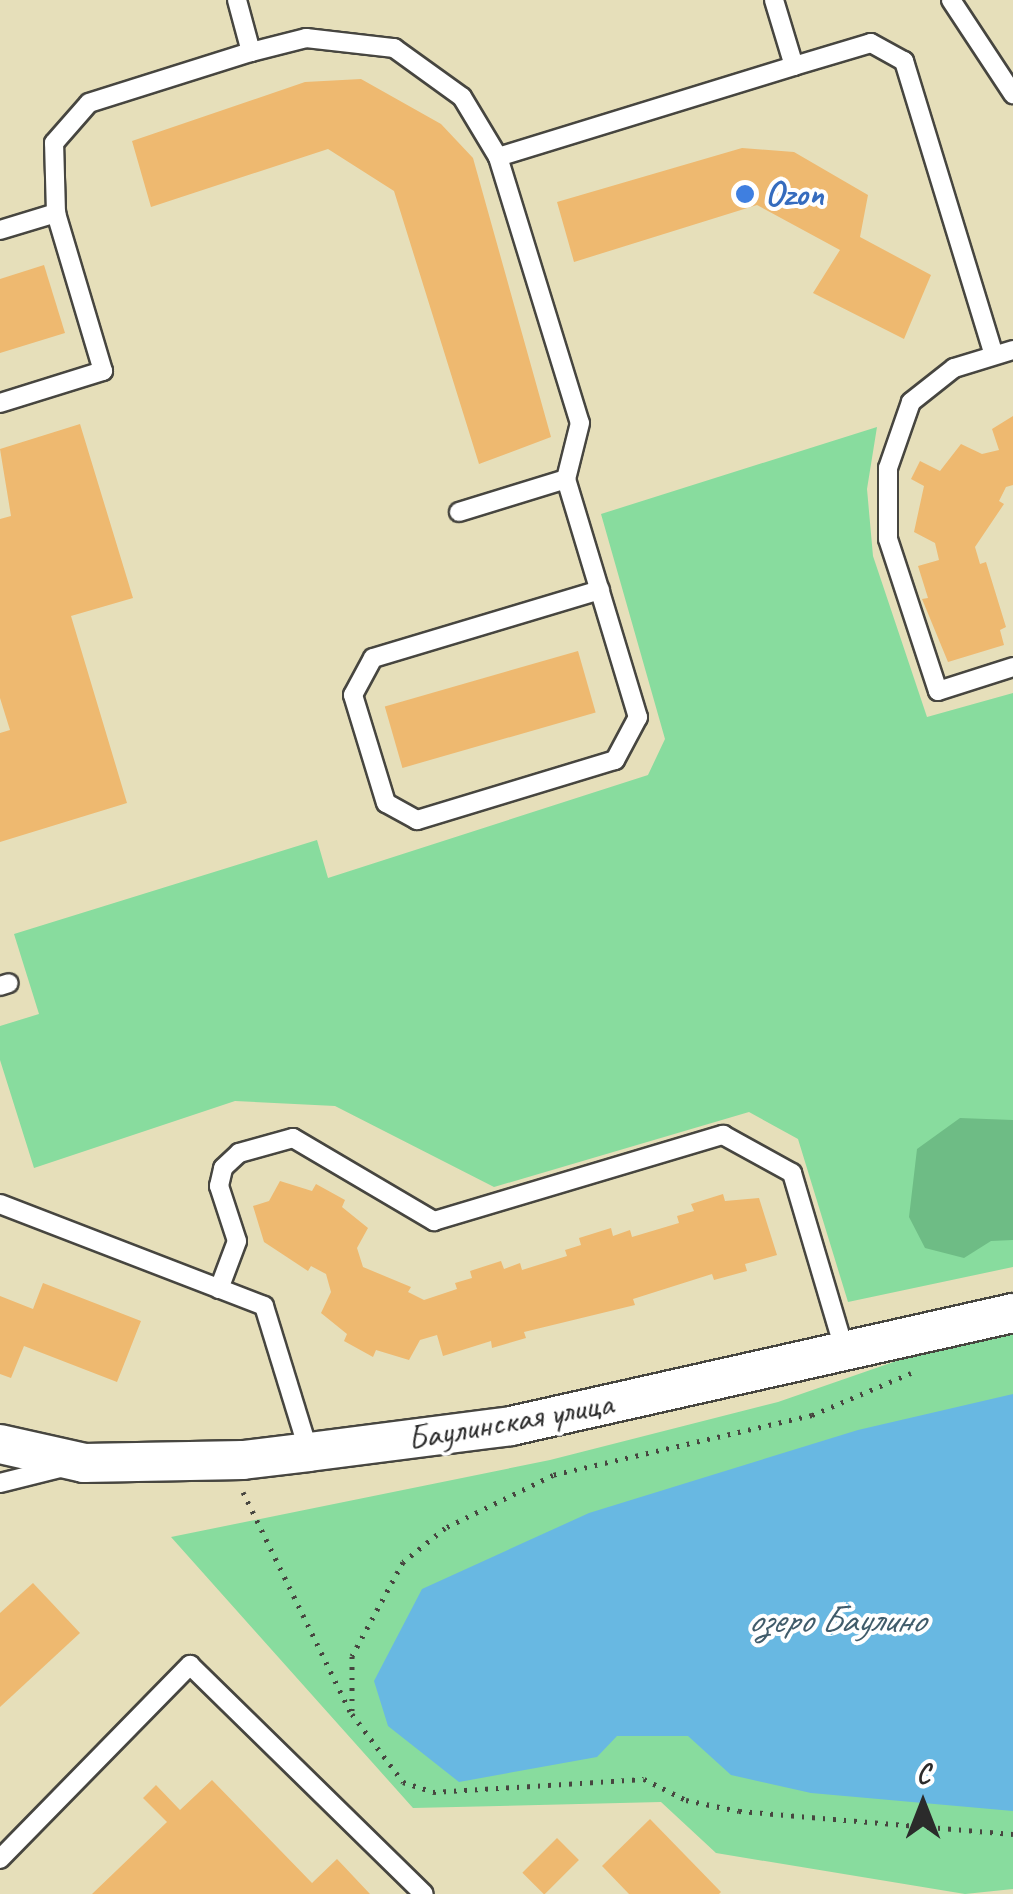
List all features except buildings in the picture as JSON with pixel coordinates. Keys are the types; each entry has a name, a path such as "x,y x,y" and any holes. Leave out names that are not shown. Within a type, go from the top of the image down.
{"street":[{"name":"Баулинская улица","path":"0,1444 84,1463 244,1460 309,1452 511,1426 1013,1314"}],"lane":[{"path":"236,0 251,52"},
{"path":"774,0 794,66"},
{"path":"951,0 1013,94"},
{"path":"0,403 103,371 56,213 54,143 89,103 306,38 394,48 462,98 498,158 580,423 566,479 600,590 638,718 615,760 417,820 386,803 354,695 373,658 600,590"},
{"path":"498,158 871,43 904,61 994,355"},
{"path":"0,230 56,213"},
{"path":"1013,350 954,368 911,402 888,468 888,539 938,691 1013,666"},
{"path":"459,512 566,479"},
{"path":"219,1289 237,1241 219,1186 223,1168 239,1153 293,1138 434,1220 723,1135 792,1172 845,1352"},
{"path":"0,1204 264,1306 309,1452"},
{"path":"0,1482 84,1463"},
{"path":"2,1853 190,1665 424,1894"}],"path":[{"path":"352,1714 352,1656 404,1562 445,1528 552,1475 812,1415 921,1369"},
{"path":"240,1484 352,1714 404,1782 433,1792 644,1779 686,1800 738,1811 1013,1834"}],"green space":[{"path":"877,427 867,489 873,556 927,717 1013,693 1013,1267 848,1302 798,1139 749,1112 494,1187 335,1106 235,1101 34,1168 0,1060 0,1026 39,1014 14,934 317,840 328,878 648,775 665,739 601,514"},
{"path":"960,1118 1013,1120 1013,1240 991,1241 964,1258 925,1248 909,1217 917,1149"},
{"name":"озеро Баулино","path":"1013,1333 1013,1889 965,1894 716,1853 661,1802 413,1808 171,1537 550,1460 778,1402 928,1350"}],"water":[{"name":"озеро Баулино","path":"1013,1394 1013,1811 811,1793 731,1775 688,1736 617,1736 597,1757 459,1782 388,1726 374,1681 422,1589 589,1513 858,1430"}],"place":[{"name":"Ozon","path":"745,194"}]}
